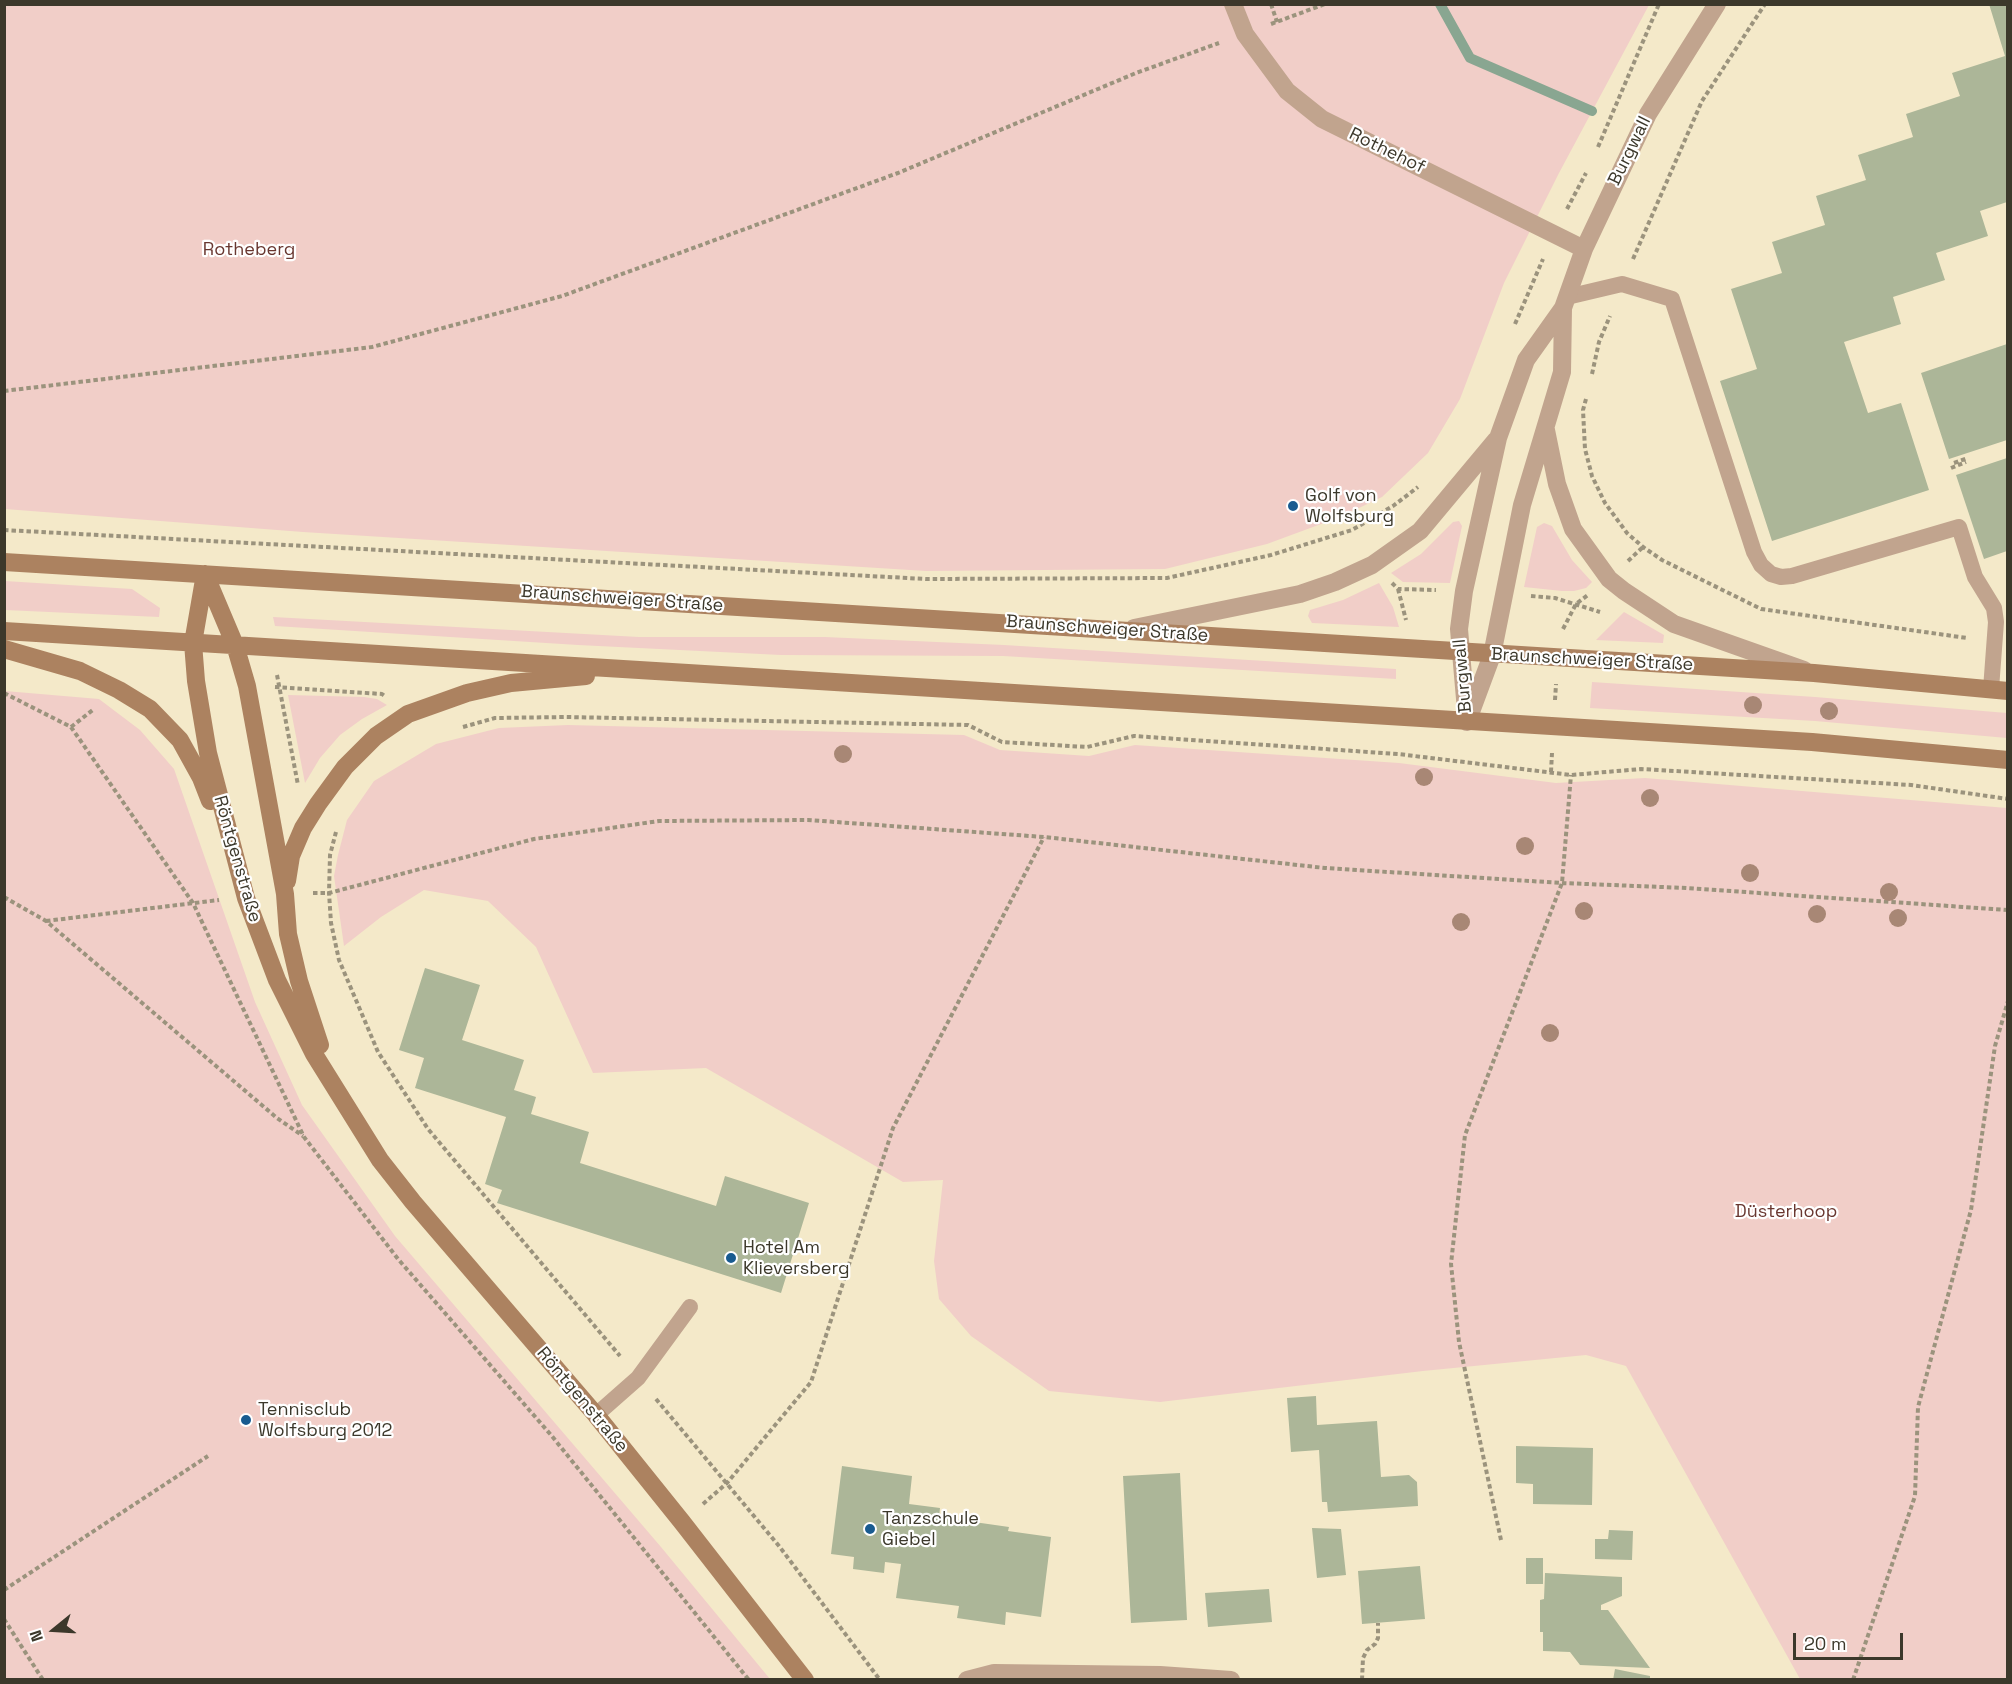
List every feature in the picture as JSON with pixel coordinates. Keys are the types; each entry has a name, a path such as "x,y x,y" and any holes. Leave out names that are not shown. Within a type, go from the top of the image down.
{"main road":[{"name":"Braunschweiger Straße","path":"4,562 1814,673 1999,690"},
{"name":"Röntgenstraße","path":"205,574 193,643 196,681 208,753 246,898 277,980 314,1054 380,1160 413,1202 596,1415 805,1680"},
{"path":"205,574 235,645"},
{"path":"4,631 1812,742 2007,760"},
{"name":"Röntgenstraße","path":"235,645 248,686 256,726 285,894 288,934 298,981 322,1053 356,1124"},
{"path":"4,649 80,671 119,690 150,710 180,740 201,778 238,872"},
{"path":"285,894 291,856 303,828 318,804 353,759 376,736 408,714 466,693 511,684 581,676 685,673"}],"street":[{"name":"Rothehof","path":"1233,4 1245,34 1287,91 1322,119 1584,249"},
{"name":"Burgwall","path":"1467,722 1459,629 1464,591 1498,438 1526,360 1565,302 1584,249 1648,114 1717,4"},
{"name":"Burgwall","path":"1467,722 1492,655 1522,505 1562,372 1565,302"},
{"name":"Burgwall","path":"1546,428 1557,484 1573,529 1609,579 1674,624 1814,673"},
{"name":"Burgwall","path":"1125,630 1300,594 1335,582 1372,565 1420,531 1498,438"},
{"path":"967,1680 994,1673 1160,1675 1231,1680"}],"lane":[{"path":"1565,302 1622,284 1672,299 1754,552 1761,565 1771,574 1781,577 1792,576 1959,527 1976,577 2001,608 1996,622 1994,642 1999,690"},
{"path":"596,1415 638,1378 690,1307"}],"path":[{"path":"1271,4 1277,22"},
{"path":"4,391 372,347 562,296 898,173 1136,74 1326,4"},
{"path":"1598,148 1659,4"},
{"path":"1511,333 1555,234 1588,168"},
{"path":"1952,465 1967,460"},
{"path":"4,530 926,579 1167,578 1270,555 1352,530 1393,506 1425,481"},
{"path":"254,543 260,577"},
{"path":"1643,547 1662,560 1761,609 1994,642"},
{"path":"271,647 299,790 340,818 330,855 330,923 339,960 378,1052 428,1129 779,1546 880,1680"},
{"path":"279,688 382,694 408,714"},
{"path":"4,693 71,727 193,903 304,1137 398,1259 551,1435 749,1680"},
{"path":"452,730 495,718 566,717 968,725 1002,742 1087,747 1134,736 1398,754 1571,775 1653,770 1911,785 2007,799"},
{"path":"1501,1540 1459,1342 1451,1264 1465,1135 1562,883 1571,775"},
{"path":"329,892 534,839 659,821 808,820 1044,837 1325,868 1562,883 1686,888 2007,910"},
{"path":"682,1522 727,1484 811,1382 893,1128 1044,837"},
{"path":"4,897 46,921 277,1118 304,1137"},
{"path":"46,921 193,903"},
{"path":"1853,1680 1915,1496 1918,1407 1971,1210 1995,1046 2007,1001"},
{"path":"4,1590 208,1456"},
{"path":"4,1619 43,1680"},
{"path":"1362,1680 1363,1658 1366,1650 1375,1644 1378,1638 1378,1623"}],"green space":[{"name":"Rotheberg","path":"4,5 1649,5 1559,173 1504,283 1460,399 1428,453 1382,497 1340,517 1267,544 1165,569 926,571 303,532 5,509"},
{"path":"1459,521 1462,526 1450,583 1403,582 1391,573 1421,554 1453,522"},
{"path":"1544,523 1552,526 1572,560 1592,582 1586,588 1562,591 1524,587 1537,527"},
{"path":"5,581 132,589 160,608 159,617 5,610"},
{"path":"1379,583 1393,607 1399,627 1312,623 1308,616 1310,610 1343,600"},
{"path":"1624,612 1664,635 1663,643 1596,640"},
{"path":"273,617 639,637 825,637 1004,645 1396,669 1396,679 1003,656 781,655 578,645 275,626"},
{"path":"1592,682 2007,713 2007,738 1815,721 1590,708"},
{"name":"Tennisclub Wolfsburg 2012","path":"5,691 99,699 140,730 174,769 255,1002 302,1105 395,1236 661,1547 770,1679 5,1679"},
{"path":"288,695 364,697 377,699 387,705 340,735 320,758 305,783"},
{"name":"Düsterhoop","path":"568,725 964,735 1000,750 1089,756 1135,745 1399,763 1556,783 1645,778 2007,808 2007,1679 1800,1679 1626,1366 1586,1355 1423,1371 1160,1402 1049,1391 971,1336 939,1299 934,1261 943,1180 903,1182 706,1068 593,1073 536,947 488,901 424,890 381,917 344,946 334,876 347,820 374,781 436,744 499,728"}],"building":[{"path":"1989,4 2007,4 2007,202 1980,211 1988,236 1936,253 1945,280 1893,297 1901,324 1844,342 1868,413 1901,403 1929,490 1772,541 1720,381 1757,369 1731,289 1782,273 1772,242 1825,225 1816,196 1866,180 1858,155 1913,137 1906,114 1960,96 1952,73 2005,56"},
{"path":"2007,344 2007,440 1949,459 1921,373"},
{"path":"2007,458 2007,551 1984,559 1956,475"},
{"path":"425,968 480,985 462,1040 524,1060 514,1090 536,1097 531,1114 589,1132 580,1163 716,1206 725,1176 809,1203 781,1293 497,1203 502,1190 485,1184 506,1117 415,1088 424,1058 399,1050"},
{"path":"1316,1396 1317,1425 1377,1421 1381,1477 1409,1475 1417,1482 1418,1506 1328,1512 1327,1502 1322,1502 1319,1450 1291,1452 1287,1398"},
{"path":"1516,1446 1593,1448 1592,1505 1533,1504 1533,1484 1516,1483"},
{"path":"842,1466 912,1476 909,1504 940,1508 939,1517 1009,1527 1008,1531 1051,1537 1041,1617 1006,1612 1005,1625 957,1618 959,1606 896,1598 901,1564 885,1562 884,1573 853,1569 854,1557 831,1554"},
{"path":"1180,1473 1187,1620 1131,1623 1123,1476"},
{"path":"1312,1528 1341,1529 1346,1575 1317,1578"},
{"path":"1609,1530 1633,1531 1632,1560 1595,1559 1595,1539 1608,1539"},
{"path":"1526,1558 1543,1558 1543,1584 1526,1584"},
{"path":"1420,1566 1425,1619 1362,1624 1358,1571"},
{"path":"1545,1573 1622,1577 1622,1596 1601,1605 1601,1610 1608,1610 1650,1668 1580,1665 1570,1652 1543,1651 1543,1632 1540,1632 1540,1600 1544,1599"},
{"path":"1269,1589 1272,1622 1208,1627 1205,1593"},
{"path":"1615,1669 1650,1676 1650,1680 1613,1680"}],"waterway":[{"path":"1440,4 1470,58 1592,111"}],"place":[{"name":"Golf von Wolfsburg","path":"1293,506"},
{"name":"Hotel Am Klieversberg","path":"731,1258"},
{"name":"Tennisclub Wolfsburg 2012","path":"246,1420"},
{"name":"Tanzschule Giebel","path":"870,1529"}]}
